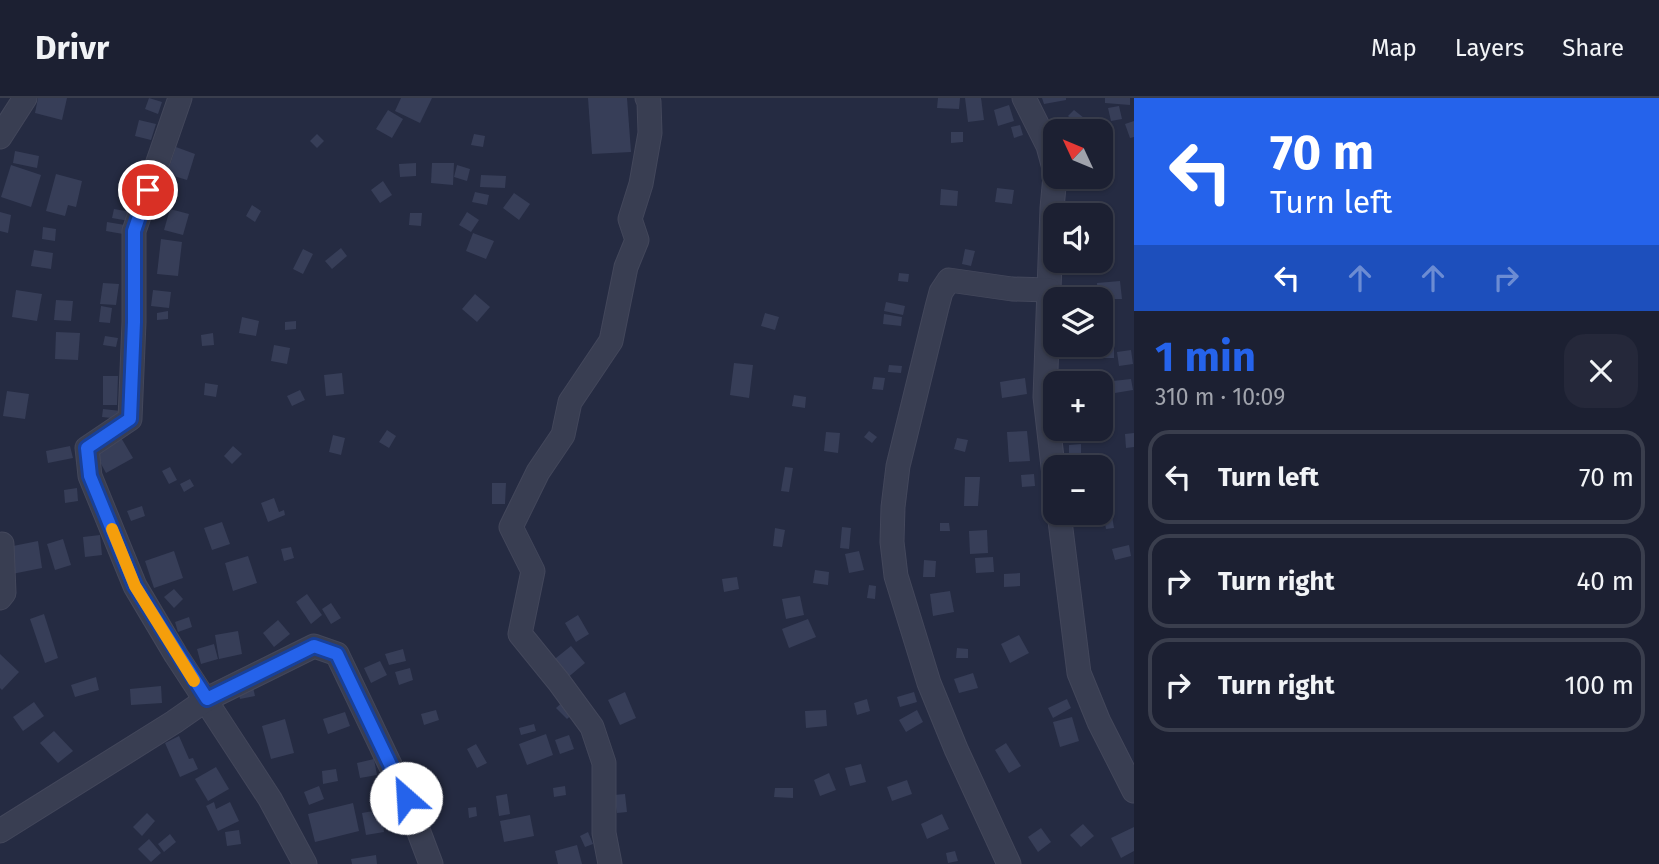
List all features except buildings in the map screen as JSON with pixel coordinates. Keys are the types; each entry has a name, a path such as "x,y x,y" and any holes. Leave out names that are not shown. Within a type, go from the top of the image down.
{"street":[{"path":"0,137 25,98"},
{"path":"180,98 134,231 130,419 87,448 90,476 135,586 270,799 305,864"},
{"path":"610,864 604,833 604,763 592,727 520,634 533,571 511,527 538,472 562,435 570,402 611,341 626,267 637,240 631,219 641,184 650,133 647,98"},
{"path":"1024,98 1043,136"},
{"path":"1049,287 1054,189"},
{"path":"1009,864 929,683 896,576 892,542 893,507 898,466 941,292 949,280 1012,289 1043,290"},
{"path":"1046,357 1045,397 1052,455"},
{"path":"1060,525 1079,673 1099,722 1134,791"},
{"path":"0,598 4,593 2,544"},
{"path":"0,831 153,736 207,699 314,646 337,654 406,798 431,864"}],"slow traffic":[{"path":"112,529 135,586 194,681"}],"route":[{"path":"148,190 134,231 130,419 87,448 90,476 135,586 207,699 314,646 337,654 406,798"}]}
